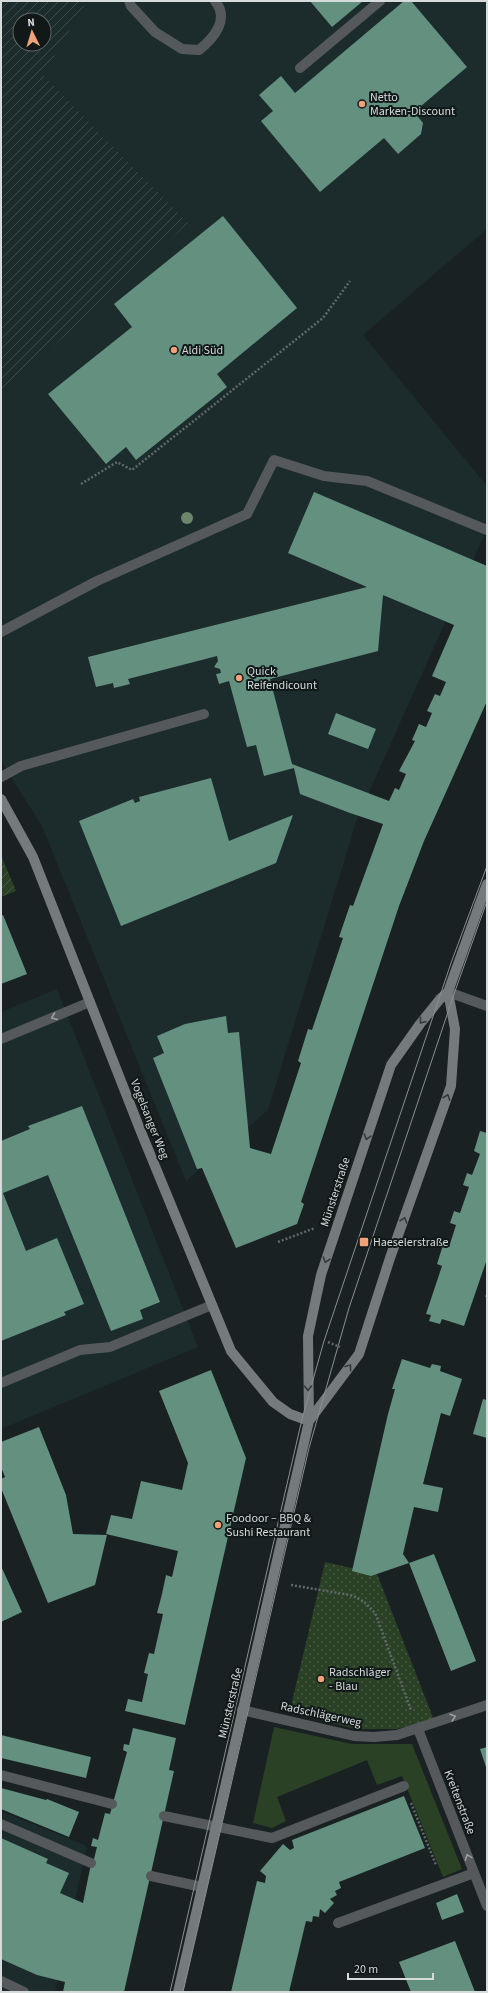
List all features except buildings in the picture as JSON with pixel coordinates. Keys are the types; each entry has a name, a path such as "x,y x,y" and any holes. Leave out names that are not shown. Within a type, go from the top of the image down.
{"street":[{"path":"129,1 131,6 154,32 182,49 200,50 212,39 221,21 218,4 215,1"},
{"path":"300,68 380,1"},
{"path":"1,632 97,581 247,514 274,460 324,476 367,481 487,530"},
{"path":"1,777 21,766 204,714"},
{"name":"Vogelsanger Weg","path":"1,799 33,857 231,1351 273,1402 290,1414 309,1421"},
{"name":"Münsterstraße","path":"178,1992 309,1421 308,1336 321,1275 391,1065 420,1024 440,999 448,992 487,884"},
{"path":"448,992 487,1006"},
{"name":"Münsterstraße","path":"309,1421 359,1354 390,1258 451,1086 455,1029 448,992"},
{"path":"1,1039 90,1002"},
{"path":"1,1383 80,1350 110,1348 212,1306"},
{"name":"Radschlägerweg","path":"242,1710 354,1736 374,1737 397,1735 487,1705"},
{"name":"Kreitenstraße","path":"418,1729 487,1906"},
{"path":"1,1775 112,1804"},
{"path":"164,1816 272,1838 404,1786"},
{"path":"1,1824 91,1863"},
{"path":"338,1924 474,1873"},
{"path":"151,1876 202,1887"},
{"path":"1,1981 24,1992"}],"path":[{"path":"81,484 117,462 132,470 324,318 350,281"},
{"path":"278,1242 315,1228 334,1236"},
{"path":"324,1341 338,1346"},
{"path":"272,1583 350,1595 359,1598 370,1606 376,1615 418,1729"},
{"path":"404,1786 443,1884"}],"shaded area":[{"path":"1,1 87,1 43,75 188,223 1,394"},
{"path":"87,1 487,1 487,229 363,335 487,486 487,529 357,819 268,1110 186,1181 42,826 1,761 1,394 188,223 43,75"},
{"path":"57,989 198,1347 1,1429 1,1012"},
{"path":"1,1811 87,1846 55,1992 1,1992"}],"green space":[{"path":"1,855 16,891 1,897"},
{"path":"325,1562 377,1574 434,1720 396,1729 356,1729 304,1716 294,1709 292,1702"},
{"path":"274,1727 352,1744 412,1744 462,1869 443,1877 402,1776 377,1785 367,1760 277,1797 286,1821 272,1828 253,1823"}],"tram line":[{"path":"170,1992 302,1419 324,1341 451,963 487,866"},
{"path":"183,1992 309,1448 349,1308 454,994 487,901"}],"place":[{"name":"Netto Marken-Discount","path":"362,104"},
{"name":"Aldi Süd","path":"174,350"},
{"name":"Quick Reifendicount","path":"239,678"},
{"name":"Haeselerstraße","path":"364,1242"},
{"name":"Foodoor – BBQ & Sushi Restaurant","path":"218,1525"},
{"name":"Radschläger - Blau","path":"321,1679"}]}
